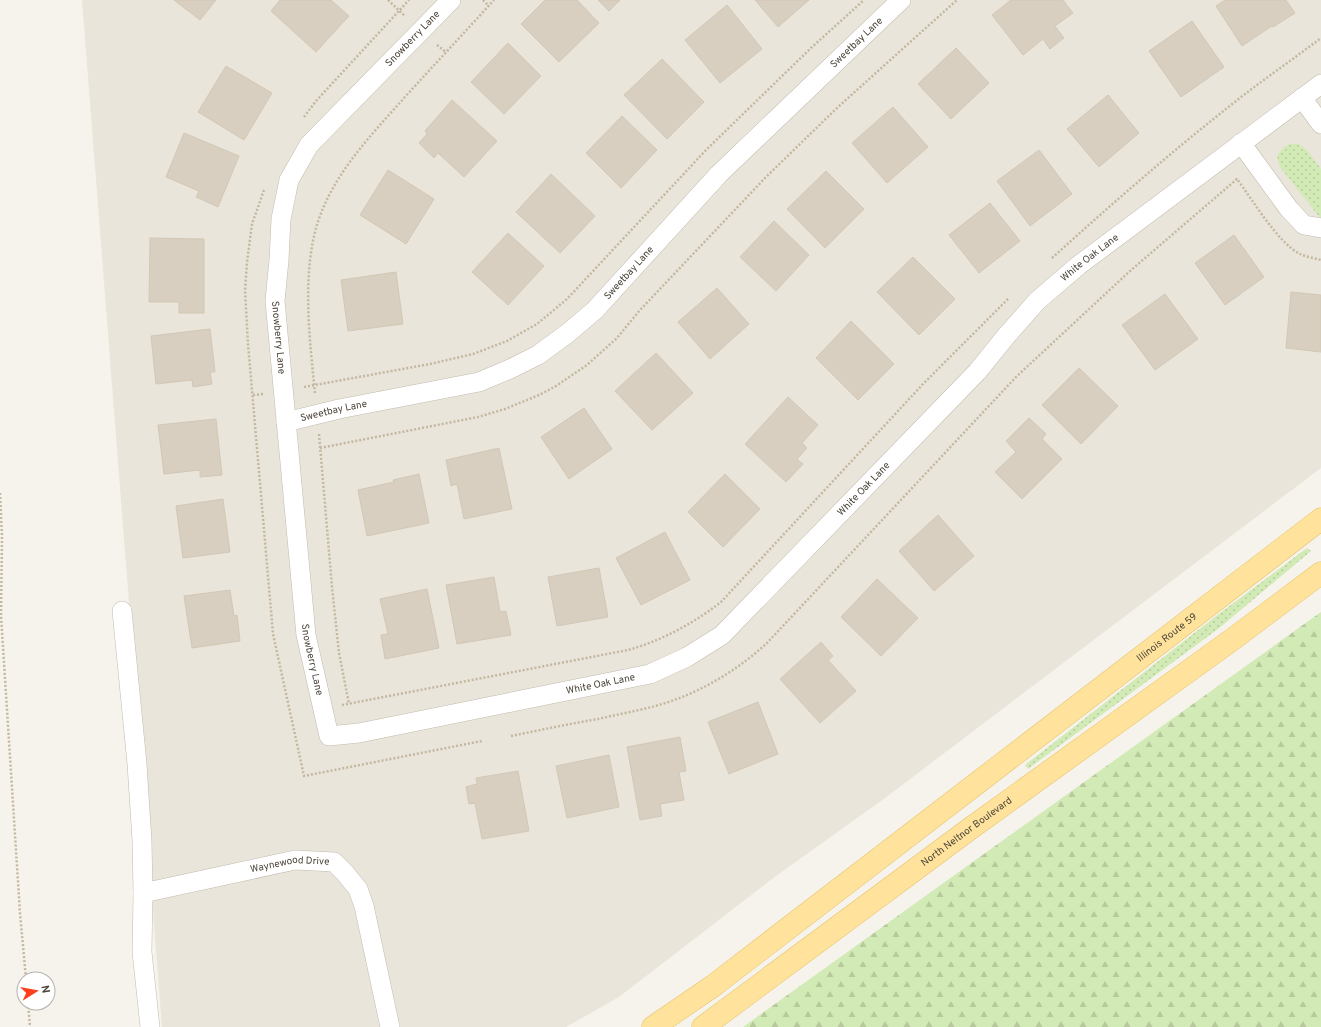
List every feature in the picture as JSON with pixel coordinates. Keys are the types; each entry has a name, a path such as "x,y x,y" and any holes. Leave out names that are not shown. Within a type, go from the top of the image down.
{"main road":[{"name":"Illinois Route 59","path":"653,1027 713,986 1321,519"},
{"name":"North Neltnor Boulevard","path":"703,1027 977,823 1233,639 1321,573"}],"street":[{"name":"Sweetbay Lane","path":"286,422 339,409 479,382 510,370 538,355 568,333 595,310 719,174 901,0"},
{"name":"Snowberry Lane","path":"329,736 306,635 286,422 275,301 281,219 288,180 310,145 441,3"},
{"name":"White Oak Lane","path":"329,736 359,733 650,674 687,657 722,635 977,372 1037,301 1079,265 1321,84"},
{"path":"1302,98 1321,124"},
{"path":"1241,143 1289,209 1304,225 1321,228"},
{"path":"122,611 137,764 142,840 142,952 150,1027"},
{"name":"Waynewood Drive","path":"143,892 295,860 334,862 346,873 358,889 364,906 390,1027"}],"path":[{"path":"388,0 400,11 409,0"},
{"path":"483,0 489,6"},
{"path":"314,386 308,304 309,281 314,236 323,208 334,184 356,152 494,0"},
{"path":"303,388 430,364 473,354 507,341 537,324 567,299 706,150 811,48 864,0"},
{"path":"1046,263 1102,212 1178,148 1246,94 1321,38"},
{"path":"511,736 639,710 668,702 704,687 742,664 767,643 1016,377 1108,291 1237,179 1277,233 1289,246 1301,254 1321,260"},
{"path":"322,709 635,648 675,630 707,613 721,602 923,384 1013,294"},
{"path":"253,395 268,394"},
{"path":"319,434 331,580 339,653 349,704"},
{"path":"0,493 2,537 1,616 20,913 25,971"},
{"path":"29,1011 30,1027"}],"shaded area":[{"path":"82,0 1321,0 1321,468 885,798 776,876 619,997 566,1027 162,1027"}],"green space":[{"path":"1290,144 1298,144 1306,149 1321,169 1321,219 1280,167 1277,156 1284,147"},
{"path":"1307,548 1311,551 1218,629 1028,769 1025,765 1220,613"},
{"path":"1321,612 1321,1027 743,1027"}],"building":[{"path":"174,0 216,0 200,20"},
{"path":"280,0 331,0 349,16 316,52 271,11"},
{"path":"545,0 577,0 599,23 559,62 521,24"},
{"path":"598,0 620,0 609,11"},
{"path":"755,0 809,0 778,27"},
{"path":"1011,0 1063,0 1073,13 1055,26 1064,38 1050,49 1043,39 1023,55 992,15"},
{"path":"1225,0 1286,0 1295,13 1242,46 1216,6"},
{"path":"727,5 762,49 720,83 685,40"},
{"path":"1192,21 1224,67 1181,97 1149,51"},
{"path":"508,43 541,76 504,114 471,82"},
{"path":"956,48 989,83 951,119 918,84"},
{"path":"662,59 704,102 667,139 624,95"},
{"path":"226,66 272,93 244,140 198,112"},
{"path":"1108,95 1139,133 1099,167 1067,129"},
{"path":"452,100 497,141 464,177 438,153 434,158 419,143 427,134 425,131"},
{"path":"893,107 928,147 887,183 852,143"},
{"path":"622,116 657,150 621,188 586,153"},
{"path":"184,133 239,156 218,207 196,197 199,191 166,177"},
{"path":"1039,150 1072,194 1030,226 997,181"},
{"path":"388,170 434,199 406,244 360,215"},
{"path":"826,171 864,209 825,248 787,209"},
{"path":"551,174 595,216 560,253 516,212"},
{"path":"990,203 1020,241 979,273 949,235"},
{"path":"774,221 809,255 776,291 740,257"},
{"path":"508,233 544,266 508,305 472,272"},
{"path":"1234,235 1264,277 1225,305 1195,263"},
{"path":"150,238 204,239 204,313 179,313 179,302 149,302"},
{"path":"913,257 955,299 919,335 877,292"},
{"path":"396,272 403,324 348,331 341,280"},
{"path":"717,288 749,324 710,359 678,322"},
{"path":"1291,292 1321,295 1321,352 1286,348"},
{"path":"1165,294 1198,339 1155,370 1122,325"},
{"path":"851,321 894,364 858,400 816,358"},
{"path":"210,329 215,372 210,372 212,384 193,387 192,380 156,384 151,336"},
{"path":"656,353 693,393 652,430 615,391"},
{"path":"1079,368 1118,406 1081,444 1042,405"},
{"path":"788,397 818,425 802,443 807,448 797,459 803,464 786,482 745,444"},
{"path":"584,408 612,449 569,479 541,437"},
{"path":"1029,418 1046,434 1042,439 1062,459 1022,499 995,472 1016,452 1006,441"},
{"path":"216,419 222,475 200,477 200,470 164,474 158,425"},
{"path":"499,448 512,509 464,519 457,484 451,486 446,460"},
{"path":"419,474 429,523 367,536 358,490 394,482 393,480"},
{"path":"725,474 760,509 723,547 688,512"},
{"path":"223,499 230,552 183,558 176,506"},
{"path":"938,515 974,556 934,591 899,551"},
{"path":"665,532 690,580 641,605 616,558"},
{"path":"599,568 608,617 557,626 548,577"},
{"path":"494,577 500,612 506,611 511,635 457,644 446,585"},
{"path":"877,579 918,618 881,656 841,617"},
{"path":"427,589 439,648 385,659 381,635 388,634 380,599"},
{"path":"230,590 234,616 237,615 240,641 192,648 184,596"},
{"path":"821,642 833,656 828,660 856,691 820,723 780,679"},
{"path":"758,702 778,754 729,774 708,722"},
{"path":"680,737 686,771 679,772 684,800 660,804 662,816 640,820 627,747"},
{"path":"609,755 619,807 567,818 556,766"},
{"path":"518,771 529,831 482,839 475,803 469,804 466,787 477,784 476,778"}]}
